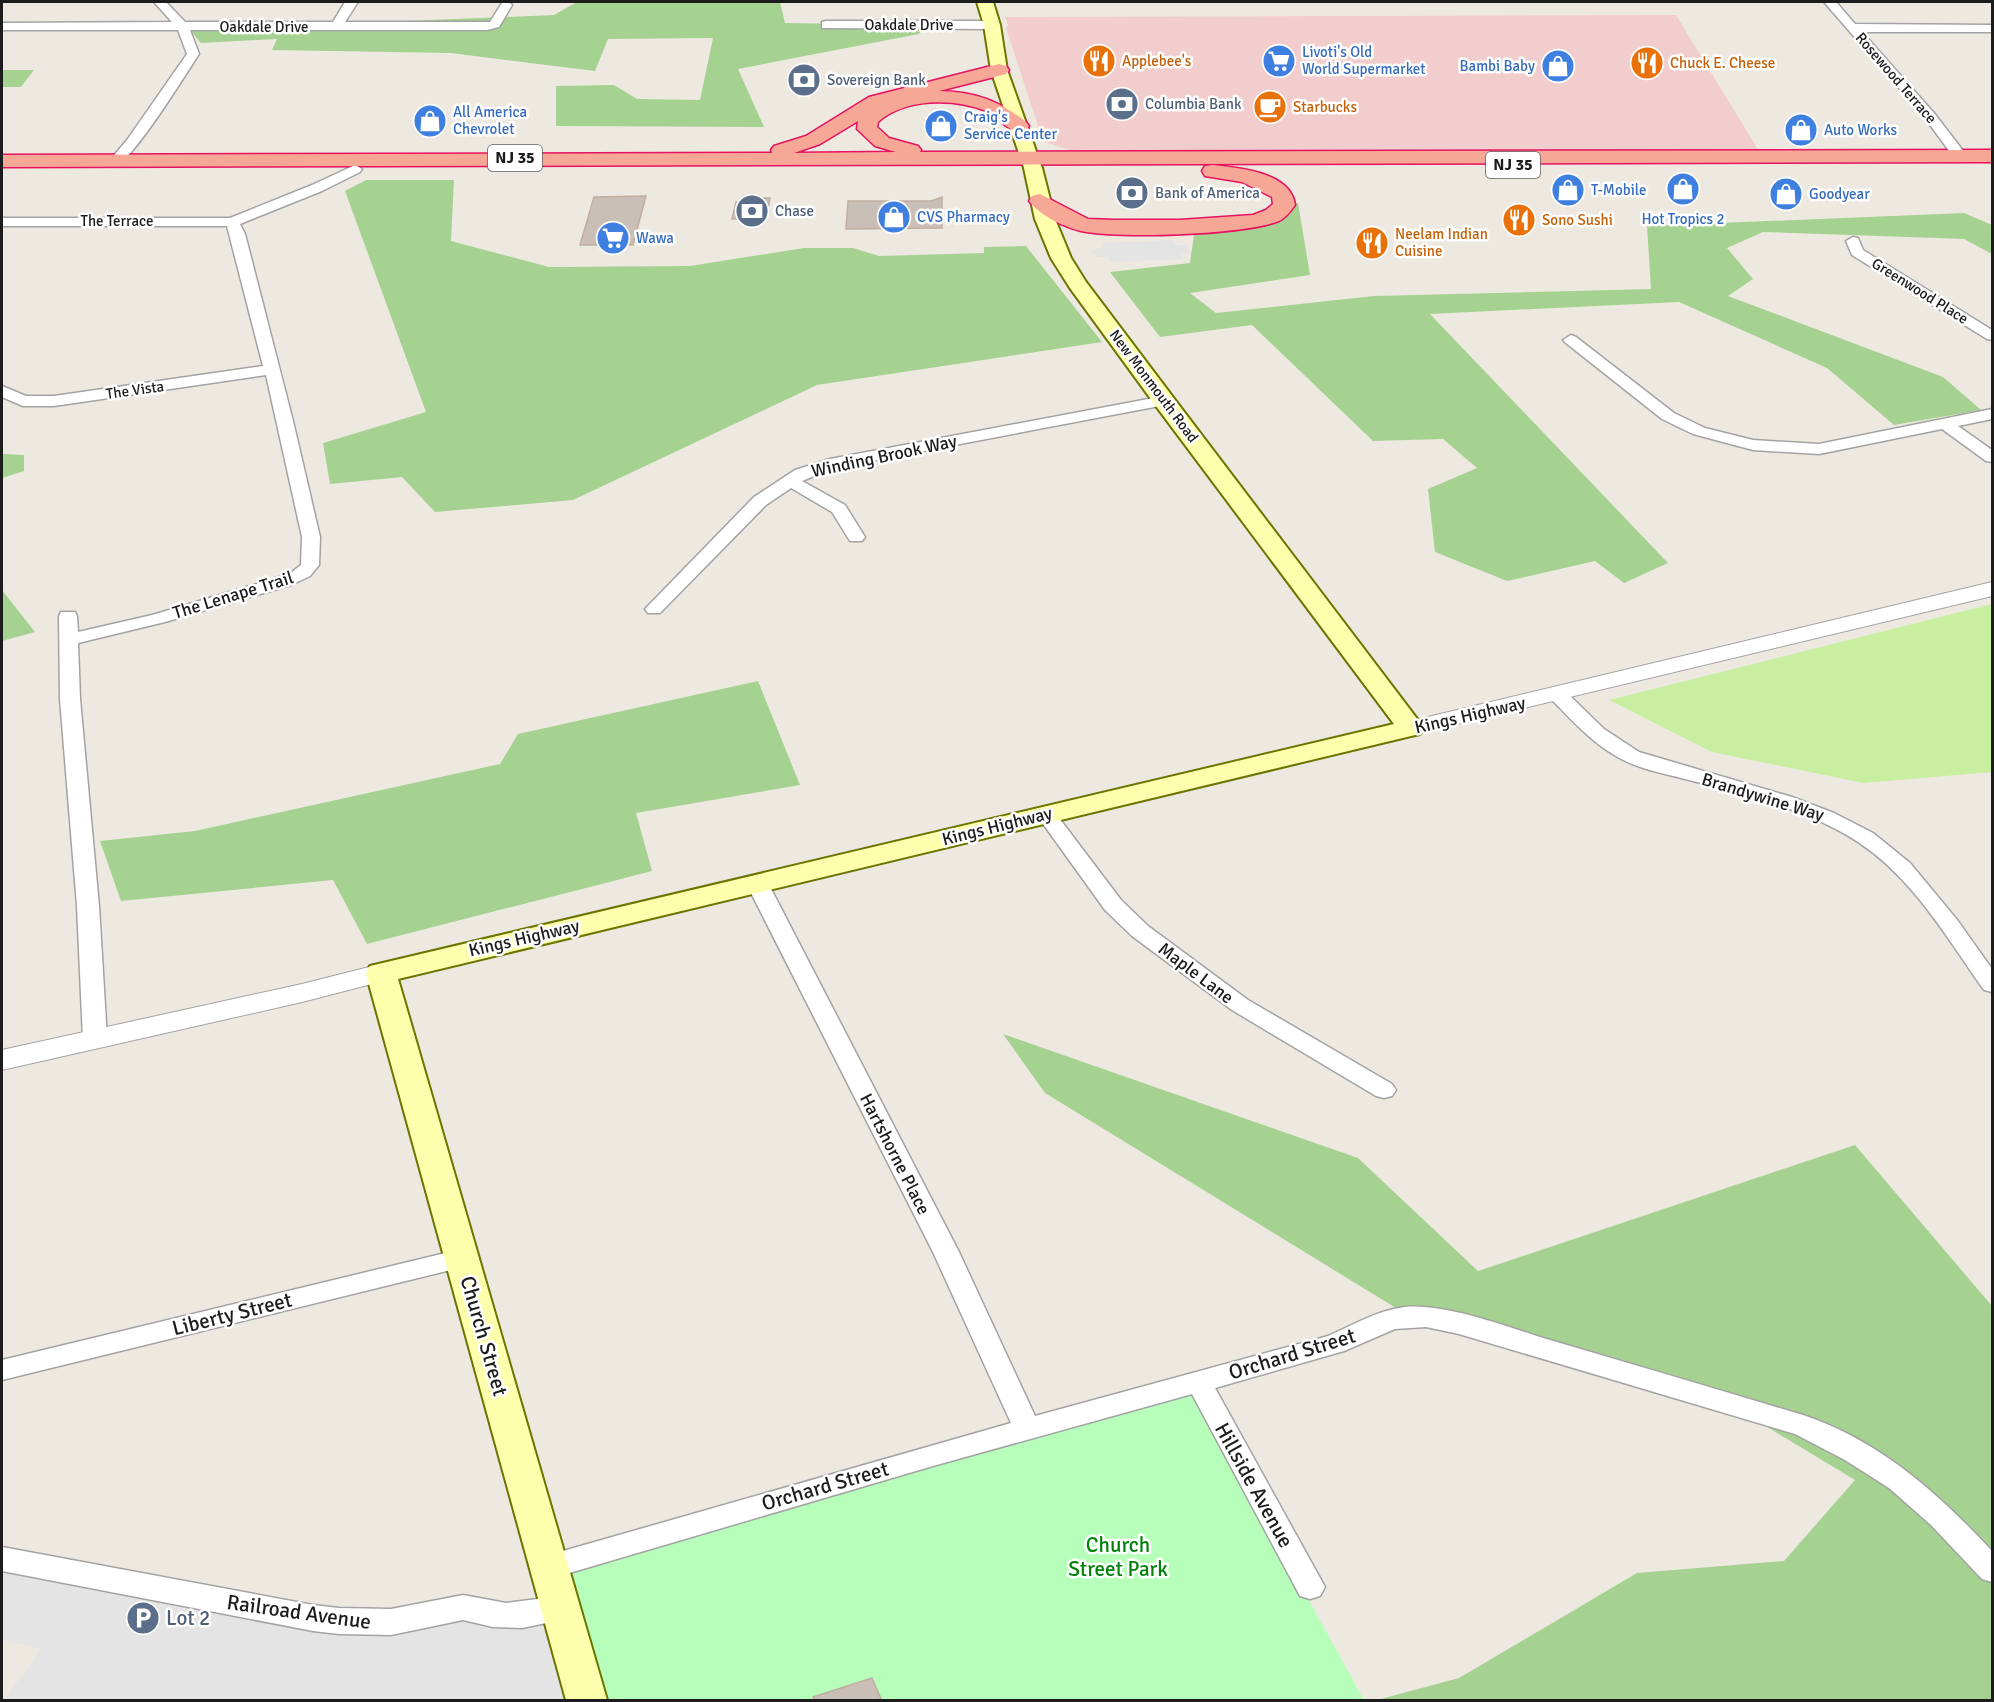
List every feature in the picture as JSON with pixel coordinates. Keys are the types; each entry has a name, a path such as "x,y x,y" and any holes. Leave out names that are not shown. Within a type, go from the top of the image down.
{"highway":[{"path":"744,158 813,140 876,101 999,70"},
{"path":"958,158 903,149 882,142 869,133 868,120 880,109 898,102 924,98 955,98 996,108 1019,126"},
{"name":"NJ 35","path":"2,169 355,169 1992,156"},
{"name":"NJ 35","path":"2,160 958,158 1031,163 1187,166 1992,164"},
{"path":"1040,201 1084,225 1114,227 1180,227 1256,221 1274,215 1284,205 1283,195 1267,184 1240,175 1187,166"}],"main road":[{"name":"New Monmouth Road","path":"985,2 992,25 999,70 1031,163 1052,239 1077,284 1411,728"},
{"name":"Kings Highway","path":"381,973 1411,728"},
{"name":"Church Street","path":"381,973 586,1701"}],"street":[{"path":"117,160 190,61 193,46 182,27 160,2"},
{"path":"337,27 349,3 352,2"},
{"name":"Rosewood Terrace","path":"1830,2 1900,79 1960,156"},
{"name":"Oakdale Drive","path":"7,26 491,26 495,24 506,5"},
{"name":"Oakdale Drive","path":"826,25 992,25"},
{"path":"1852,28 1992,28"},
{"path":"232,222 316,188 355,169"},
{"name":"The Terrace","path":"2,222 232,222"},
{"name":"The Lenape Trail","path":"68,639 113,632 289,579 305,572 310,565 311,537 285,421 243,254 232,222"},
{"name":"Greenwood Place","path":"1853,241 1857,252 1992,336"},
{"path":"1571,340 1668,416 1699,431 1738,442 1810,450 1992,414"},
{"name":"The Vista","path":"2,391 23,401 54,401 271,370"},
{"name":"Winding Brook Way","path":"654,609 760,501 789,481 813,469 1164,401"},
{"path":"1944,423 1992,457"},
{"path":"789,481 839,509 856,537"},
{"name":"Kings Highway","path":"1411,728 1558,695 1992,589"},
{"path":"68,616 70,699 88,906 95,1039"},
{"name":"Brandywine Way","path":"1558,695 1609,743 1635,758 1800,805 1867,839 1899,865 1920,889 1992,985"},
{"name":"Maple Lane","path":"1046,814 1113,905 1140,931 1239,1005 1384,1090"},
{"name":"Hartshorne Place","path":"757,882 946,1252 1027,1428"},
{"name":"Kings Highway","path":"2,1060 302,993 381,973"},
{"name":"Liberty Street","path":"2,1370 462,1258"},
{"name":"Orchard Street","path":"549,1567 1027,1428 1335,1344 1386,1321 1406,1317 1440,1321 1491,1332 1803,1426 1841,1444 1886,1470 1954,1530 1992,1570"},
{"name":"Hillside Avenue","path":"1198,1383 1310,1587"},
{"name":"Railroad Avenue","path":"2,1559 313,1618 380,1623 418,1618 459,1607 495,1615 522,1617 561,1609"}],"shaded area":[{"path":"1676,15 1759,151 1074,152 1043,141 1006,28 1008,25 1005,17"},
{"path":"1174,240 1176,245 1187,245 1190,253 1181,254 1183,259 1111,262 1108,257 1096,257 1090,250 1103,248 1102,243"},
{"name":"Lot 2","path":"2,1567 396,1637 539,1599 565,1700 4,1700 41,1649 2,1640"}],"green space":[{"path":"577,2 780,2 785,23 925,25 919,34 738,69 764,127 556,126 556,86 614,85 637,99 700,100 713,38 608,39 595,71 451,53 272,50 277,39 201,43 190,30 554,15"},
{"path":"2,70 34,70 21,87 2,87"},
{"path":"366,180 454,180 451,241 549,267 690,266 804,248 853,248 879,256 984,253 984,247 1026,246 1102,342 817,385 573,500 435,512 402,477 330,484 323,443 426,412 345,191"},
{"path":"1298,203 1310,275 1190,293 1216,313 1374,296 1651,289 1647,226 1964,213 1992,225 1992,254 1964,239 1763,232 1727,248 1753,279 1728,296 1943,377 1981,410 1894,425 1827,368 1679,302 1430,314 1668,563 1624,583 1595,561 1507,581 1435,552 1428,489 1477,468 1443,439 1373,441 1252,325 1160,337 1110,272 1190,263 1195,228"},
{"path":"2,454 24,455 24,471 2,478"},
{"path":"2,590 35,632 2,641"},
{"path":"1992,604 1992,772 1864,783 1712,752 1609,700"},
{"path":"758,681 800,785 636,813 652,871 367,944 333,880 121,901 100,841 195,831 500,764 518,734"},
{"path":"1003,1034 1358,1158 1478,1271 1855,1145 1992,1306 1992,1700 1377,1700 1459,1678 1637,1573 1784,1561 1855,1480 1709,1392 1427,1327 1045,1093"},
{"name":"Church Street Park","path":"1190,1385 1364,1700 592,1700 552,1578"}],"building":[{"path":"646,196 633,245 580,245 594,197"},
{"name":"CVS Pharmacy","path":"942,197 942,228 846,229 848,201 931,201"},
{"name":"Chase","path":"746,198 770,198 766,218 732,219 736,202 742,202"},
{"path":"872,1678 882,1701 814,1701 813,1697"}],"place":[{"name":"Applebee's","path":"1099,61"},
{"name":"Livoti's Old World Supermarket","path":"1279,61"},
{"name":"Chuck E. Cheese","path":"1647,63"},
{"name":"Bambi Baby","path":"1558,66"},
{"name":"Sovereign Bank","path":"804,80"},
{"name":"Columbia Bank","path":"1122,104"},
{"name":"Starbucks","path":"1270,107"},
{"name":"All America Chevrolet","path":"430,121"},
{"name":"Craig's Service Center","path":"941,126"},
{"name":"Auto Works","path":"1801,130"},
{"name":"Hot Tropics 2","path":"1683,189"},
{"name":"T-Mobile","path":"1568,190"},
{"name":"Bank of America","path":"1132,193"},
{"name":"Goodyear","path":"1786,194"},
{"name":"Chase","path":"752,211"},
{"name":"CVS Pharmacy","path":"894,217"},
{"name":"Sono Sushi","path":"1519,220"},
{"name":"Wawa","path":"613,238"},
{"name":"Neelam Indian Cuisine","path":"1372,243"},
{"name":"Lot 2","path":"143,1618"}]}
